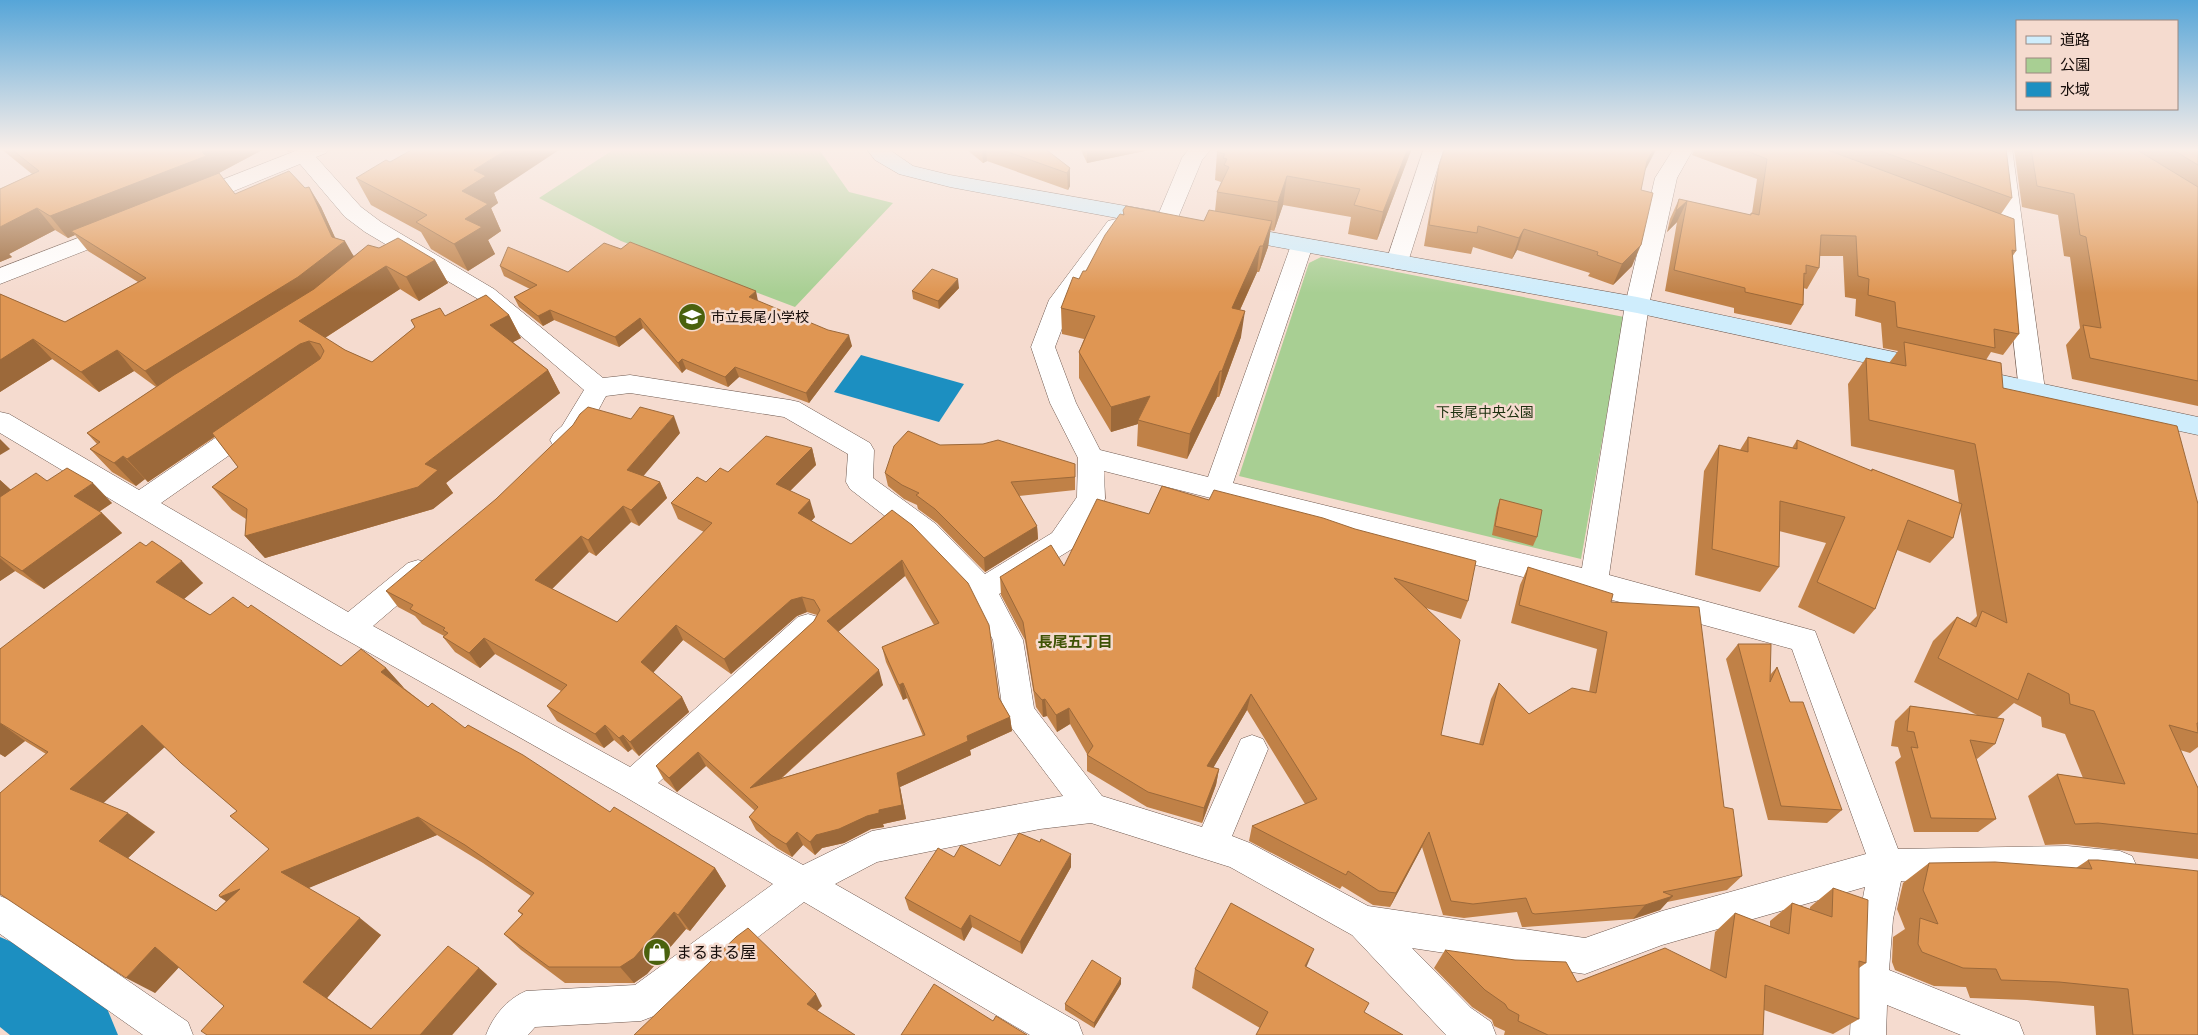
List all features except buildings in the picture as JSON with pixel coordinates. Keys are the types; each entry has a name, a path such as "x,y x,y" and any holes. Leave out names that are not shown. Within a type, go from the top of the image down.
{"street":[{"path":"174,207 201,196"},
{"path":"342,196 353,212 373,227 486,294 598,388 630,384 790,409 861,450 859,482 926,532 982,590 1008,640 1019,713 1091,808"},
{"path":"1034,196 1638,305 2198,426"},
{"path":"1186,224 1189,196"},
{"path":"1397,262 1416,196"},
{"path":"1594,583 1638,305 1662,196"},
{"path":"2003,196 2004,231 2032,390"},
{"path":"982,590 1062,541 1091,499 1091,458 1063,403 1043,347 1061,300 1126,213"},
{"path":"0,276 138,221"},
{"path":"376,258 395,241"},
{"path":"1217,489 1302,245"},
{"path":"543,460 571,432 598,388"},
{"path":"140,504 269,414"},
{"path":"0,422 351,628 633,785 1065,1035"},
{"path":"1091,458 1594,583 1804,640 1887,865 1876,919 1870,980 1868,1035"},
{"path":"351,628 434,558"},
{"path":"633,785 808,626"},
{"path":"1211,845 1252,749"},
{"path":"504,1035 526,1009 641,1003 802,883 872,847 1040,814 1091,808 1238,854 1364,923 1458,1021 1478,1035"},
{"path":"1364,923 1585,956 1662,928 1887,865 2067,862 2150,871"},
{"path":"0,914 175,1035"},
{"path":"1870,980 2006,1035"}],"green space":[{"path":"542,196 866,196 893,203 795,307 621,241 539,198"},
{"name":"下長尾中央公園","path":"1321,257 1624,317 1581,559 1239,476 1309,263"}],"water":[{"path":"861,355 964,384 939,422 834,392"}],"waterway":[{"path":"0,977 77,1035"}],"place":[{"name":"市立長尾小学校","path":"692,317"},
{"name":"まるまる屋","path":"657,952"}],"district":[{"name":"長尾五丁目","path":"1075,642"}]}
